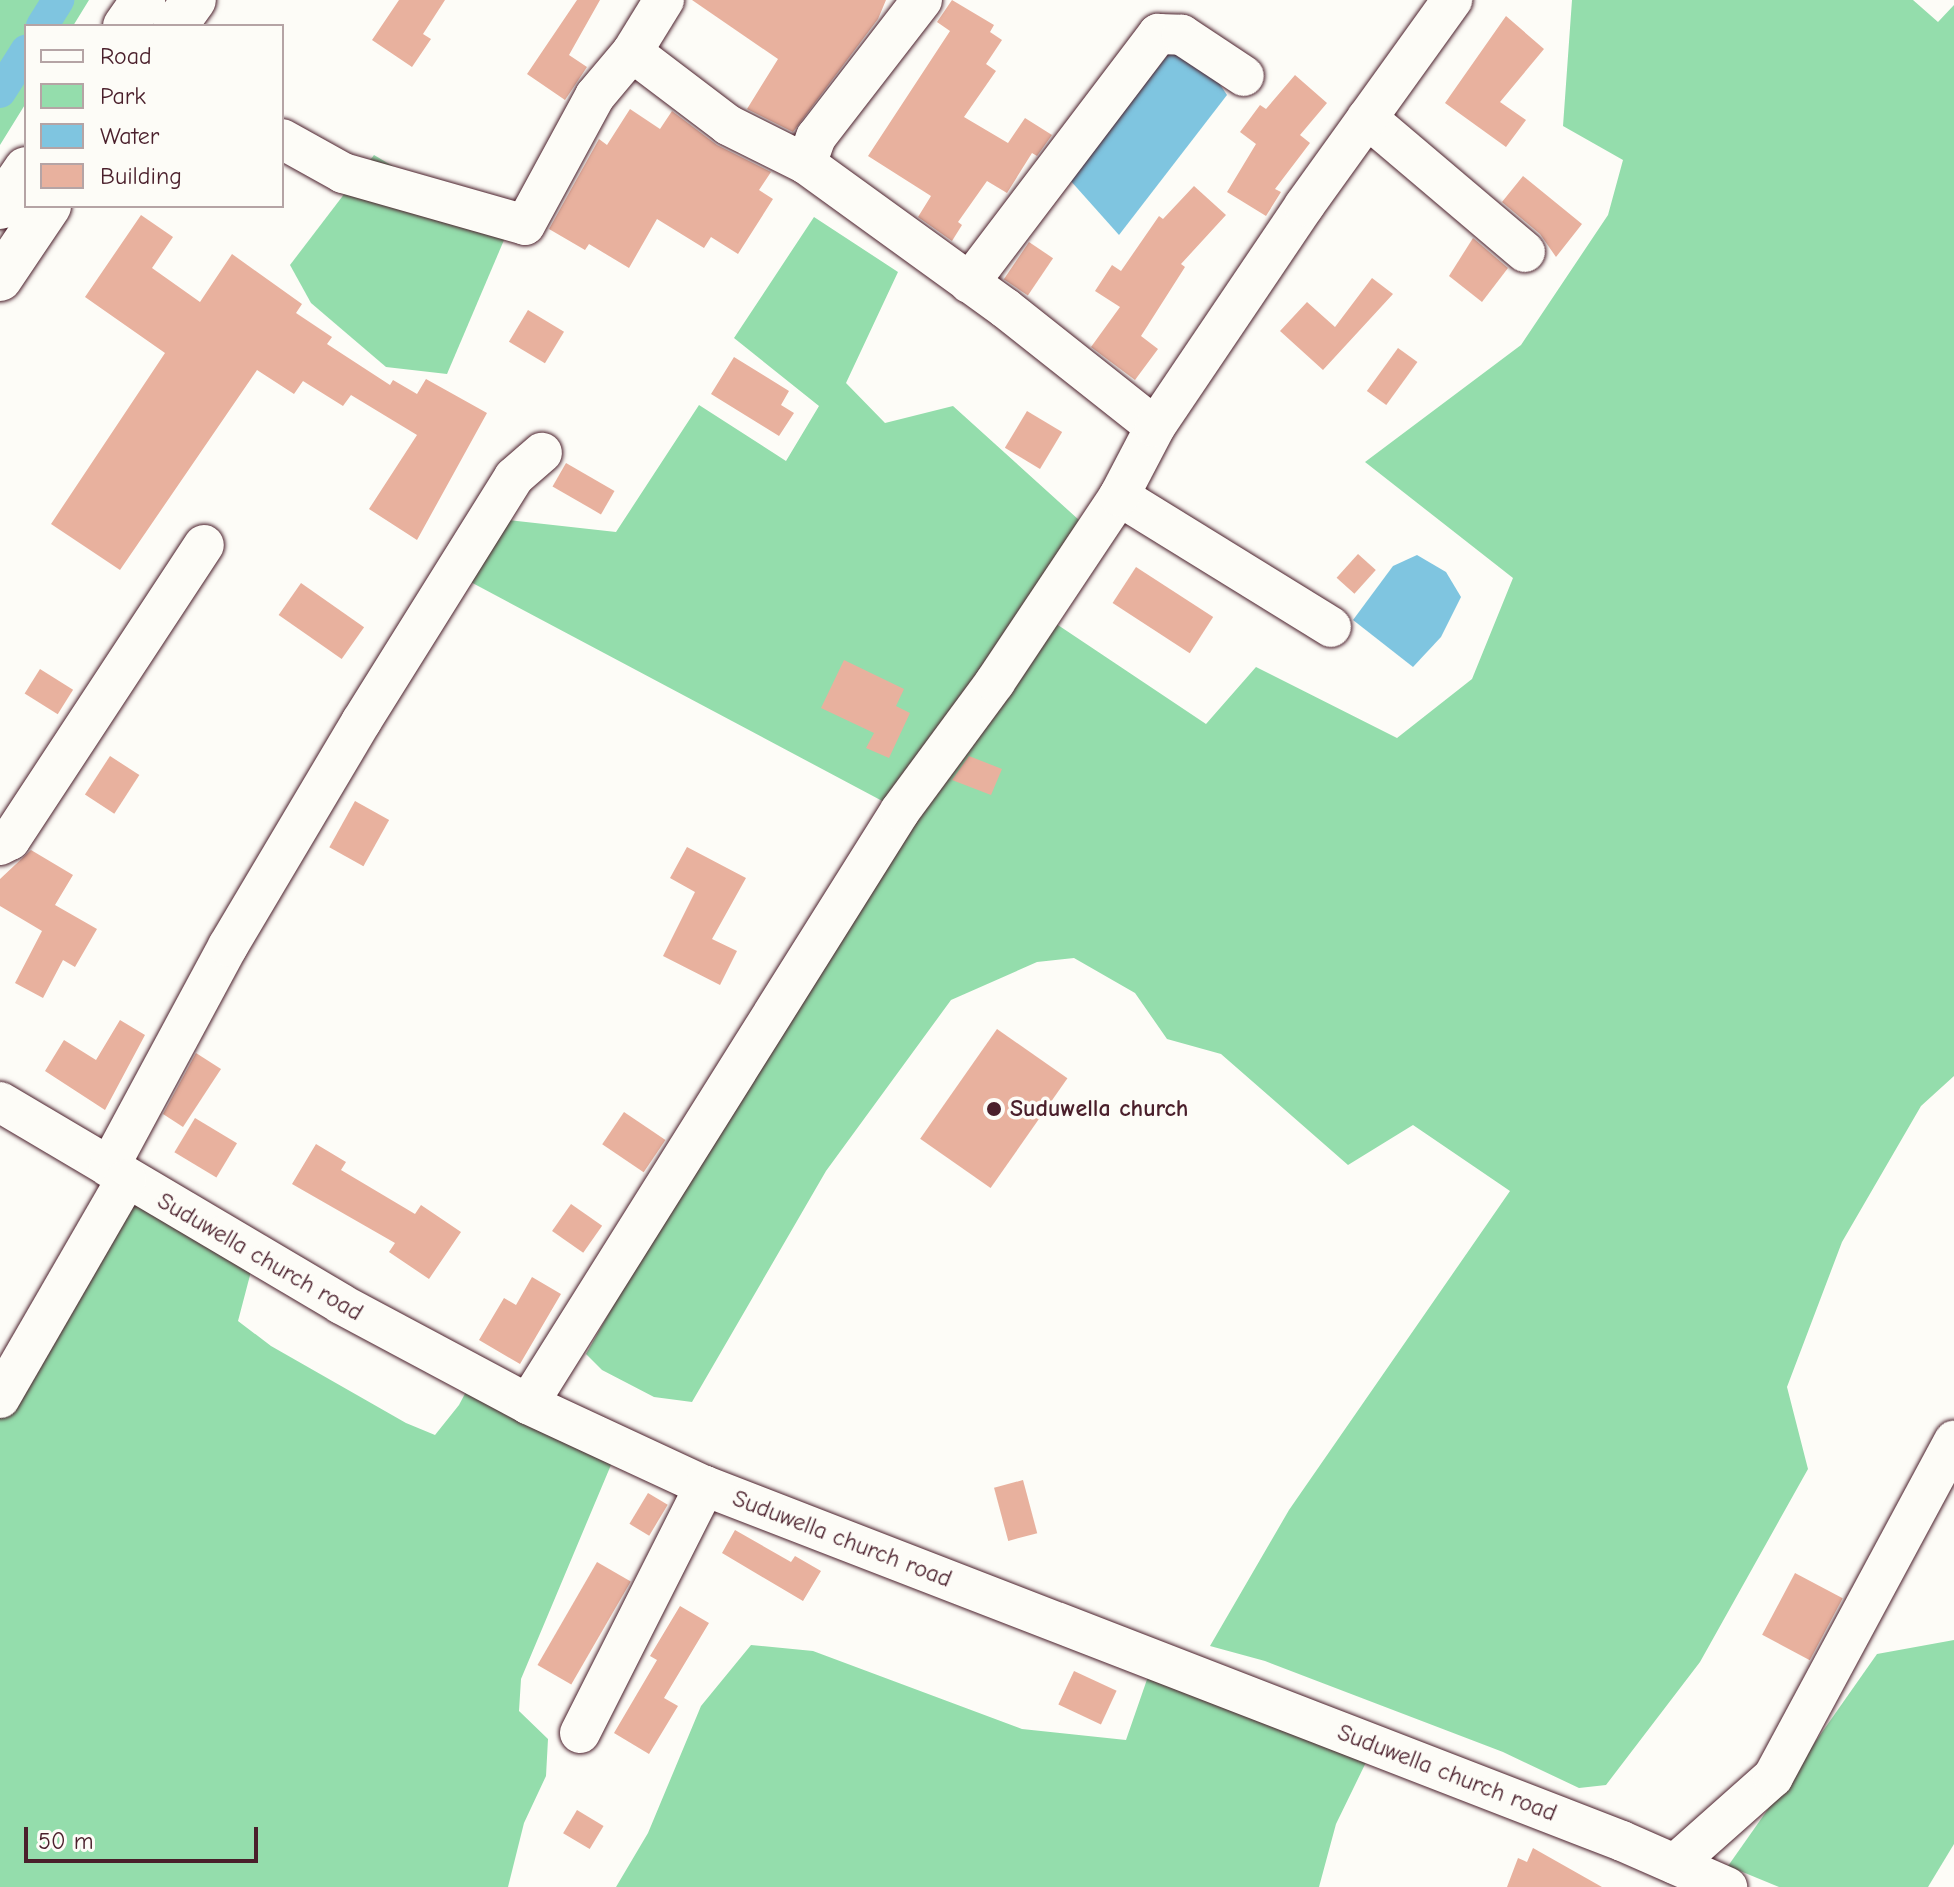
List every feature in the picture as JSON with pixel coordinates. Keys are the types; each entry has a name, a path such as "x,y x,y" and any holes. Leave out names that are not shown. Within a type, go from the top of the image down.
{"main road":[{"path":"126,24 143,0"},
{"path":"176,24 194,0"},
{"path":"0,207 24,172"},
{"path":"0,279 48,208"}],"street":[{"path":"284,140 343,173 525,225 595,96 632,52 664,0"},
{"path":"806,164 816,137 922,0"},
{"path":"528,1404 900,811 995,682 1119,496 1155,427 1367,118 1452,0"},
{"path":"969,283 1158,34 1182,35 1244,76"},
{"path":"632,52 728,125 806,164 969,283 1155,427"},
{"path":"1367,118 1525,252"},
{"path":"0,1398 117,1173 228,946 361,722 514,477 542,453"},
{"path":"1119,496 1331,627"},
{"path":"0,845 10,840 204,545"},
{"name":"Suduwella church road","path":"0,1102 117,1173 528,1404 705,1486 1675,1864 1727,1887"},
{"path":"1675,1864 1773,1777 1954,1441"},
{"path":"580,1733 705,1486"}],"green space":[{"path":"0,0 89,0 74,24 24,24 24,106 0,145"},
{"path":"1572,0 1913,0 1938,22 1954,5 1954,1076 1921,1106 1842,1242 1787,1387 1808,1469 1700,1662 1606,1785 1579,1788 1503,1752 1265,1661 1210,1646 1289,1510 1510,1191 1413,1125 1348,1165 1221,1054 1167,1039 1135,993 1074,958 1037,962 951,1000 826,1171 692,1402 654,1397 602,1370 586,1354 670,1205 918,820 465,579 507,520 616,532 699,405 786,461 819,406 734,338 814,217 898,272 846,383 885,423 953,406 1079,520 1025,603 1206,724 1256,667 1397,738 1472,679 1513,578 1365,462 1521,345 1608,215 1623,160 1563,126"},
{"path":"374,155 507,233 447,374 386,367 311,303 290,265"},
{"path":"136,1193 254,1260 238,1321 271,1346 406,1423 435,1435 459,1405 479,1367 624,1434 521,1679 519,1711 548,1739 546,1776 524,1823 508,1887 0,1887 0,1418"},
{"path":"1954,1640 1954,1844 1928,1887 1779,1887 1728,1866 1877,1654"},
{"path":"751,1645 813,1651 1022,1729 1126,1740 1152,1665 1372,1750 1336,1824 1319,1887 616,1887 648,1833 701,1706"}],"water":[{"path":"1171,51 1211,71 1227,95 1119,235 1069,179"},
{"path":"1417,555 1446,572 1461,597 1441,637 1413,667 1353,620 1393,566"}],"building":[{"path":"399,0 445,0 423,34 431,39 412,67 372,40"},
{"path":"577,0 600,0 569,55 587,67 565,100 527,74"},
{"path":"692,0 886,0 878,19 793,132 747,109 778,59"},
{"path":"952,0 994,25 990,32 1002,40 986,64 996,71 964,117 1008,143 1025,118 1052,135 1037,156 1032,153 1007,193 987,181 958,222 962,225 952,241 918,217 931,196 868,156 950,31 937,22"},
{"path":"1506,16 1544,49 1500,102 1526,120 1506,147 1445,103"},
{"path":"1295,75 1327,103 1300,135 1310,143 1275,189 1281,192 1266,216 1227,192 1256,144 1240,132 1260,105 1266,109"},
{"path":"630,109 660,129 672,111 717,145 771,172 759,190 773,199 738,254 711,237 704,248 657,219 629,268 589,244 585,250 549,229 599,139 607,145"},
{"path":"1523,176 1582,224 1556,257 1540,234 1502,202"},
{"path":"1194,186 1226,215 1181,264 1185,267 1141,336 1158,349 1135,380 1091,347 1120,307 1095,291 1112,265 1121,271 1159,216 1163,219"},
{"path":"141,215 173,237 152,268 200,302 232,254 302,304 296,313 332,337 327,344 390,385 393,380 417,394 426,379 487,413 417,540 369,509 417,435 351,395 343,406 303,381 294,394 257,370 120,570 51,524 165,353 85,297"},
{"path":"1473,238 1508,268 1482,302 1449,276"},
{"path":"1029,242 1053,258 1028,296 1004,279"},
{"path":"1372,278 1393,294 1323,370 1280,331 1307,302 1335,327"},
{"path":"528,310 564,332 545,363 509,342"},
{"path":"1398,348 1417,362 1386,405 1367,391"},
{"path":"734,357 789,391 781,405 794,413 779,436 711,394"},
{"path":"1027,411 1062,432 1040,469 1005,448"},
{"path":"566,463 614,491 601,514 552,486"},
{"path":"1358,554 1376,570 1354,594 1337,578"},
{"path":"1136,567 1213,617 1190,653 1113,603"},
{"path":"301,583 364,627 342,659 279,615"},
{"path":"844,660 904,689 896,706 910,713 889,758 866,748 874,733 821,708"},
{"path":"40,669 73,690 58,714 25,694"},
{"path":"110,756 139,775 114,814 85,795"},
{"path":"969,756 1002,769 991,795 952,780"},
{"path":"355,801 389,820 363,866 329,847"},
{"path":"687,847 746,878 712,939 737,951 720,985 663,956 695,892 670,878"},
{"path":"31,850 73,875 55,905 97,929 75,967 63,960 43,998 15,983 42,931 0,906 0,879"},
{"path":"120,1020 145,1035 105,1110 45,1071 64,1040 96,1060"},
{"name":"Suduwella church","path":"997,1029 1067,1078 991,1188 920,1139"},
{"path":"196,1053 221,1069 183,1127 163,1114"},
{"path":"624,1112 665,1140 644,1172 602,1144"},
{"path":"195,1118 237,1143 216,1178 174,1152"},
{"path":"316,1144 346,1162 341,1170 415,1214 421,1205 461,1232 429,1279 389,1252 395,1243 292,1184"},
{"path":"571,1204 602,1226 583,1253 552,1231"},
{"path":"532,1277 561,1294 520,1364 479,1340 504,1298 516,1305"},
{"path":"1023,1480 1037,1533 1008,1541 994,1488"},
{"path":"648,1493 668,1505 649,1536 629,1524"},
{"path":"735,1530 791,1562 795,1556 821,1571 803,1601 722,1553"},
{"path":"597,1562 631,1582 571,1685 538,1665"},
{"path":"1795,1573 1843,1598 1810,1660 1762,1635"},
{"path":"680,1606 709,1623 664,1698 678,1706 649,1754 614,1733 657,1660 650,1656"},
{"path":"1074,1671 1117,1691 1101,1724 1058,1705"},
{"path":"577,1810 604,1826 590,1849 563,1833"},
{"path":"1533,1848 1602,1887 1507,1887 1518,1858 1527,1862"}],"waterway":[{"path":"43,24 58,0"},
{"path":"0,92 24,54"}],"place":[{"name":"Suduwella church","path":"994,1109"}]}
